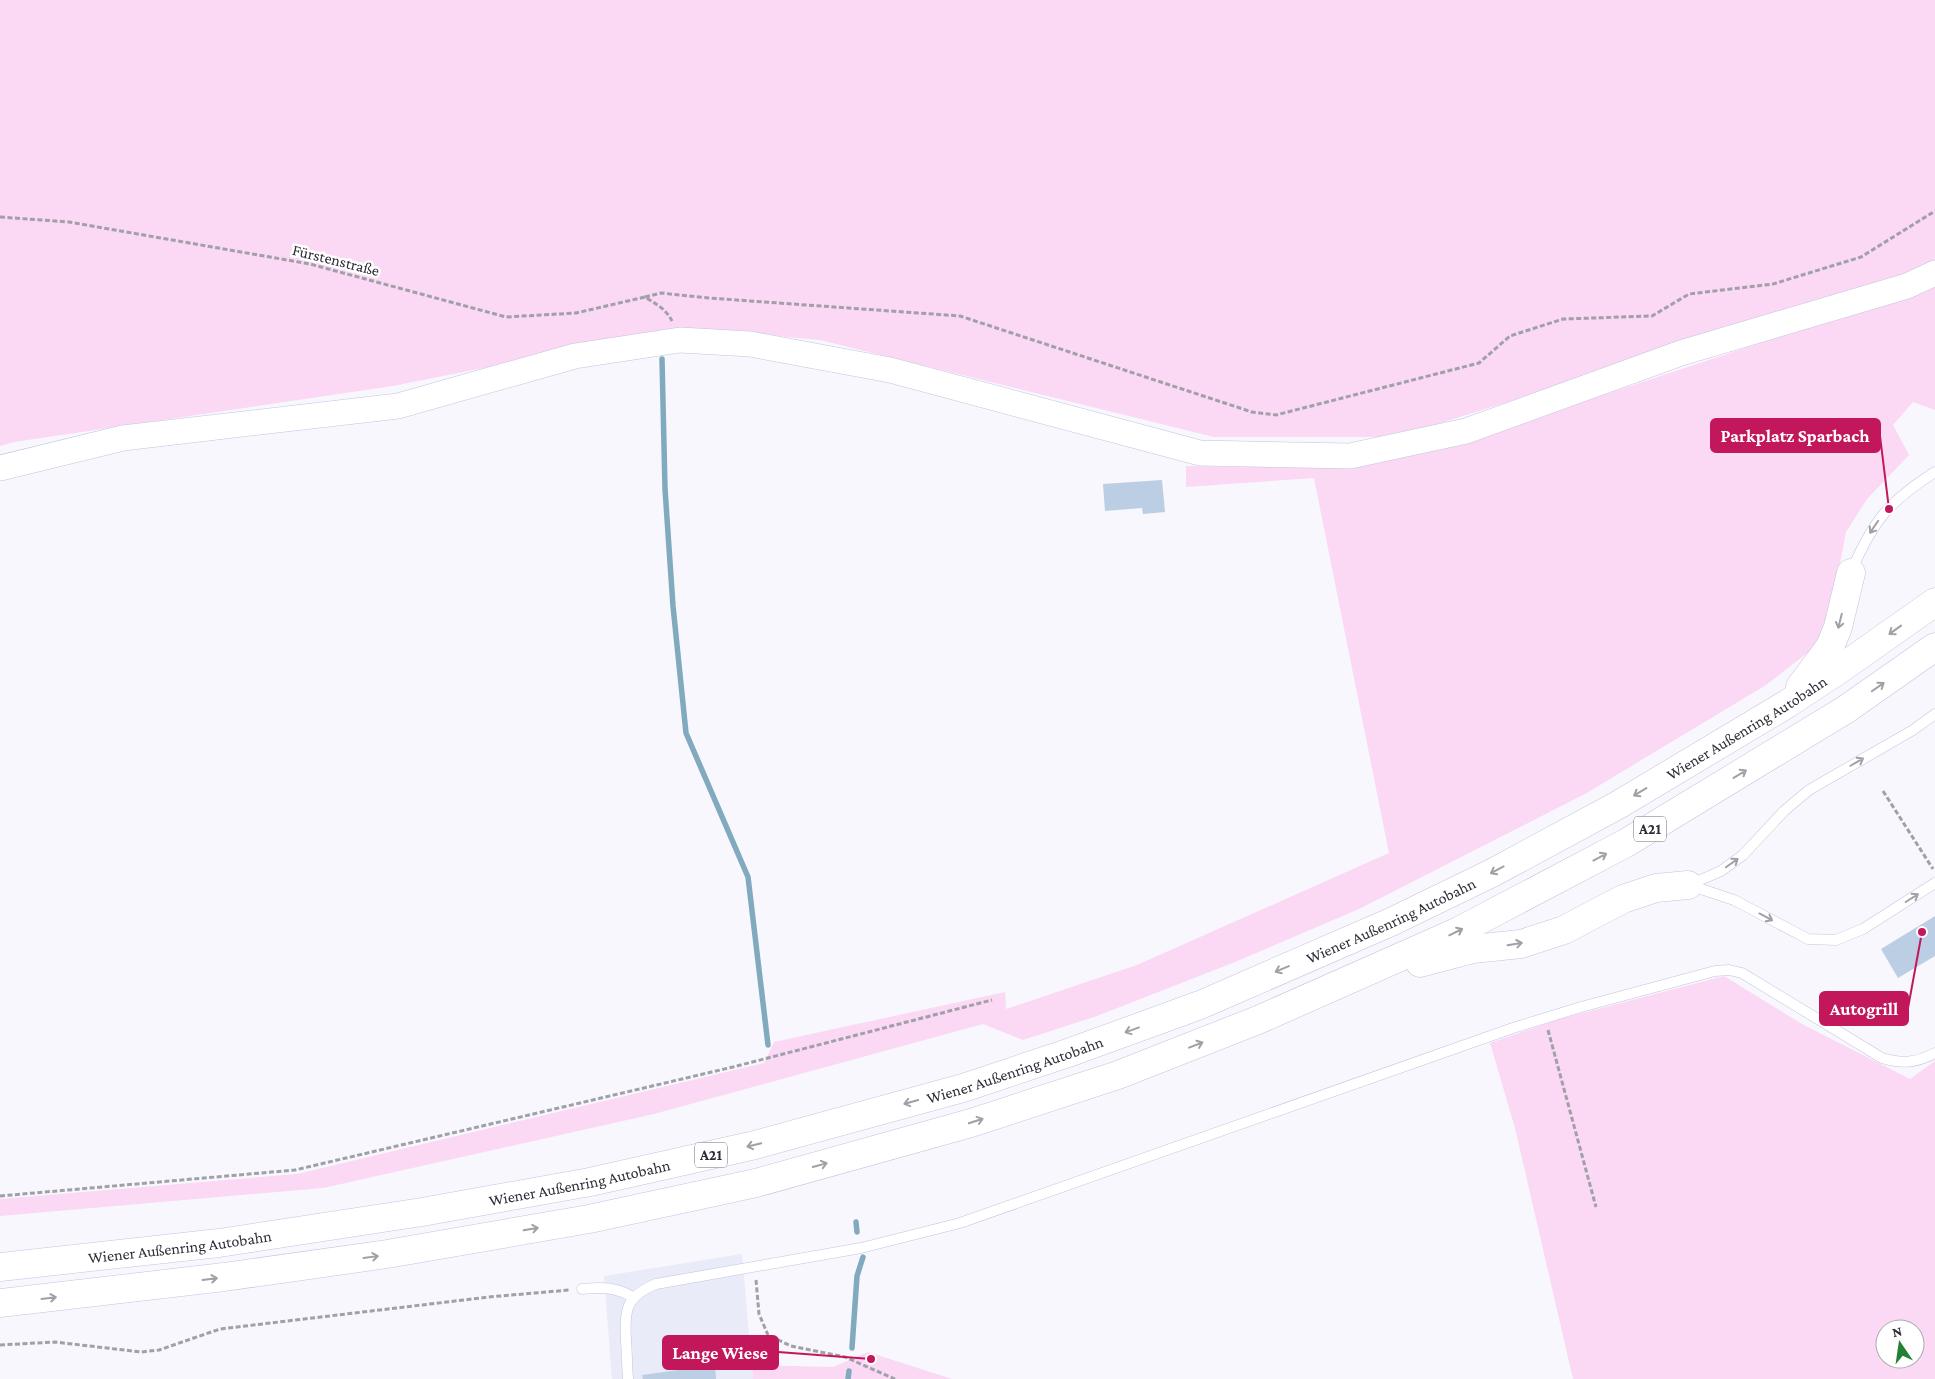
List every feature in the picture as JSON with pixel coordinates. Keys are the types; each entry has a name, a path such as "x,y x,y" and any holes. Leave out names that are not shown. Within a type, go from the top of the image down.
{"highway":[{"path":"1787,704 1830,647 1838,627 1850,573"},
{"name":"Wiener Außenring Autobahn","path":"0,1267 219,1243 422,1212 581,1184 755,1145 963,1088 1068,1053 1200,1005 1392,922 1492,873 1618,805 1787,704 1840,670 1935,602"},
{"name":"A21","path":"0,1303 224,1278 387,1254 589,1219 756,1182 972,1123 1118,1075 1348,982 1459,931 1626,843 1845,710 1935,647"},
{"path":"1348,982 1473,950 1521,944 1564,930 1623,899 1656,888 1688,885"}],"street":[{"path":"0,468 123,438 398,406 575,356 680,340 750,344 890,370 1200,452 1350,456 1466,431 1681,354 1908,286 1935,274"}],"lane":[{"path":"1850,573 1865,539 1884,512 1910,488 1935,472"},
{"path":"1688,885 1721,870 1743,856 1784,811 1809,790 1913,730 1935,714"},
{"path":"1688,885 1734,900 1808,939 1836,940 1863,929 1935,883"},
{"path":"628,1379 624,1319 627,1307 633,1298 644,1289 656,1284 860,1248 960,1223 1545,1018 1714,971 1729,970 1742,973 1756,980 1882,1058 1898,1063 1912,1062 1935,1053"},
{"path":"582,1289 600,1287 619,1290 633,1298"}],"path":[{"name":"Fürstenstraße","path":"0,217 69,222 310,264 506,317 576,313 662,292 709,298 960,316 1252,412 1276,415 1479,364 1510,336 1563,319 1652,316 1689,294 1773,284 1852,260 1861,257 1935,211"},
{"path":"645,297 661,306"},
{"path":"1883,791 1935,872"},
{"path":"0,1196 295,1170 734,1068 992,1000"},
{"path":"1545,1018 1596,1207"},
{"path":"754,1267 759,1314 768,1335 791,1346 845,1357 896,1379"},
{"path":"0,1345 55,1342 141,1352 159,1350 220,1330 480,1298 582,1289"}],"shaded area":[{"path":"0,0 1935,0 1935,265 1766,321 1396,437 1214,437 820,340 685,328 393,386 14,442 0,446"},
{"path":"1935,285 1935,410 1913,402 1893,425 1909,455 1867,499 1846,532 1833,600 1824,629 1810,651 1766,685 1585,794 1359,909 1235,962 1097,1016 1023,1040 983,1024 654,1114 323,1188 0,1216 0,1199 297,1174 764,1063 774,1042 1005,992 1006,1009 1137,965 1389,853 1314,478 1186,487 1186,466 1254,467 1352,464 1573,405"},
{"path":"1724,976 1802,1024 1910,1079 1935,1061 1935,1379 1573,1379 1515,1128 1490,1043 1556,1020"},
{"path":"742,1254 753,1379 612,1379 604,1276"},
{"path":"868,1352 952,1379 753,1379 752,1365 833,1367"}],"building":[{"path":"1162,480 1165,512 1143,514 1142,508 1105,511 1103,484"},
{"path":"1935,916 1935,956 1898,978 1881,949"},
{"path":"715,1365 716,1379 643,1379 642,1375"}],"waterway":[{"path":"662,359 665,489 673,606 686,733 748,877 768,1045"},
{"path":"856,1222 857,1232"},
{"path":"852,1348 857,1276 863,1257"},
{"path":"848,1379 849,1371"}],"place":[{"name":"Parkplatz Sparbach","path":"1889,509"},
{"name":"Autogrill","path":"1922,932"},
{"name":"Lange Wiese","path":"871,1359"}]}
